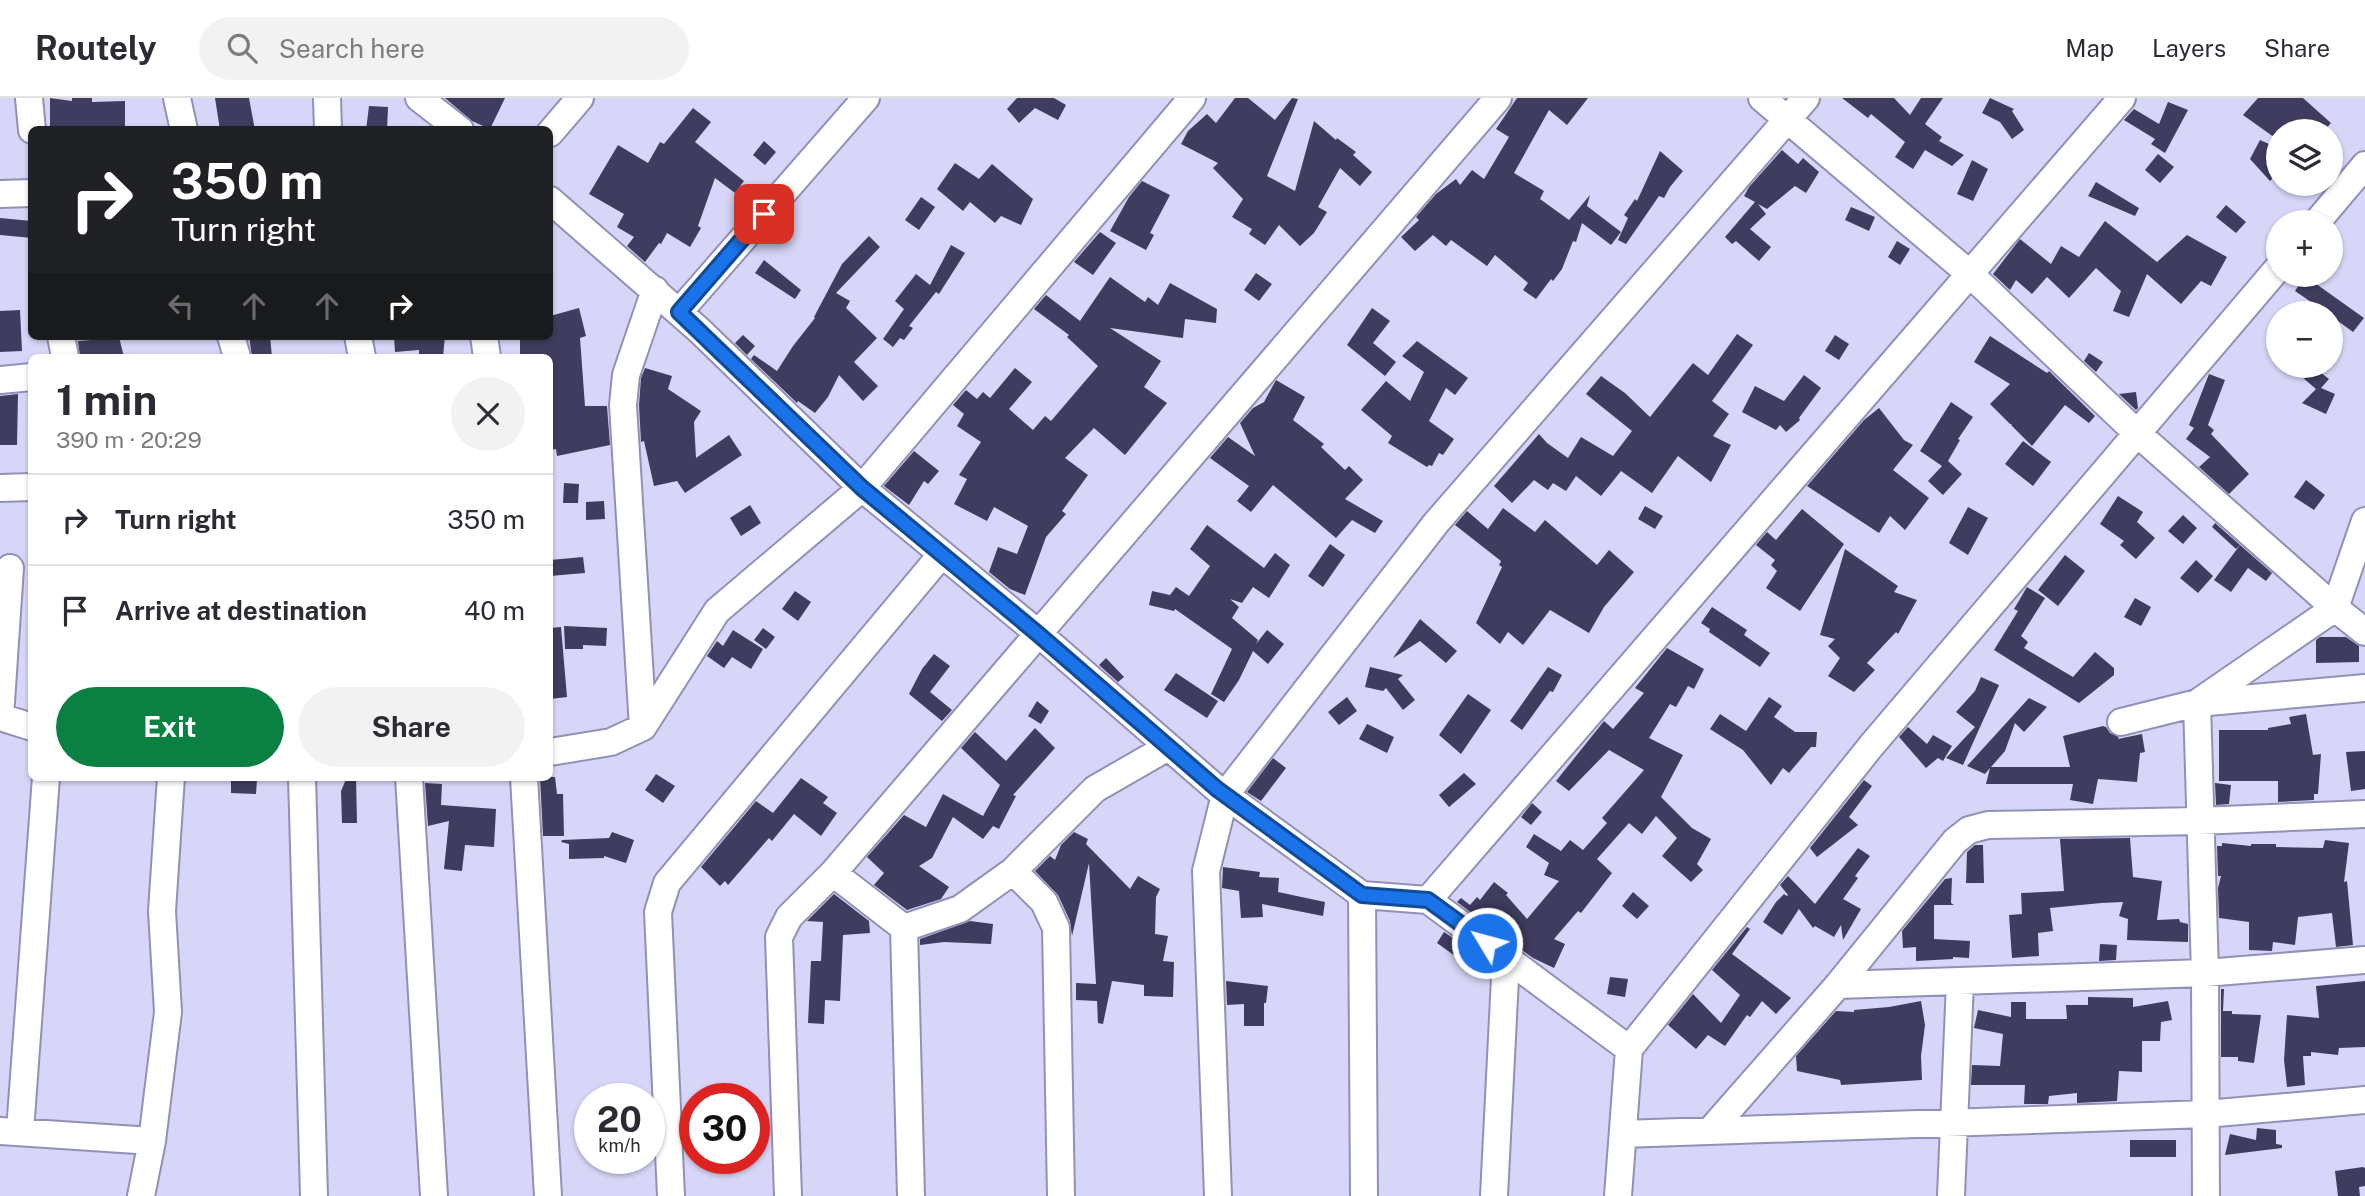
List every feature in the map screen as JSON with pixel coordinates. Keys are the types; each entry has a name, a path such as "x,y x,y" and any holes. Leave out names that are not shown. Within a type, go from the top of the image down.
{"street":[{"path":"29,98 32,126"},
{"path":"177,98 183,126"},
{"path":"327,98 328,126"},
{"path":"419,98 455,126"},
{"path":"553,130 580,98"},
{"path":"679,312 866,98"},
{"path":"553,752 611,742 643,726 717,611 862,488 1192,98"},
{"path":"788,1196 779,937 789,917 833,873 1498,98"},
{"path":"1762,98 1969,274 2138,434 2365,632"},
{"path":"1218,1196 1206,871 1226,795 1436,523 1806,98"},
{"path":"1428,900 2122,98"},
{"path":"2327,210 2365,165"},
{"path":"0,194 28,193"},
{"path":"553,203 679,312 862,488 1226,795 1362,895 1428,900 1629,1049"},
{"path":"1618,1196 1629,1049 1871,746 2266,282"},
{"path":"643,726 623,405 626,375 655,290"},
{"path":"0,380 28,377"},
{"path":"0,488 28,487"},
{"path":"2197,703 2335,608 2365,522"},
{"path":"671,1196 658,912 667,883 942,554"},
{"path":"14,568 0,717 28,726"},
{"path":"2121,722 2197,703 2365,688"},
{"path":"2197,703 2205,973 2206,1196"},
{"path":"904,928 960,909 1013,872 1095,789 1168,747"},
{"path":"46,781 10,1131 152,1142"},
{"path":"141,1196 152,1142 168,1012 162,911 171,781"},
{"path":"302,781 314,1196"},
{"path":"409,781 434,1196"},
{"path":"524,781 548,1196"},
{"path":"1710,1131 1838,985 1955,841 1969,830 1989,825 2199,821 2365,814"},
{"path":"1013,872 1044,902 1056,928 1061,1196"},
{"path":"833,873 904,928"},
{"path":"1362,895 1364,1196"},
{"path":"904,928 911,1196"},
{"path":"1494,1196 1506,958"},
{"path":"1838,985 2205,973 2365,960"},
{"path":"1951,1196 1960,982"},
{"path":"1623,1133 2206,1114 2365,1100"}],"building":[{"path":"50,98 72,101 72,98 92,98 92,102 125,101 125,126 50,126"},
{"path":"215,98 249,98 254,126 219,126"},
{"path":"445,98 505,98 491,126 472,121"},
{"path":"1017,98 1054,98 1066,105 1058,120 1035,108 1019,123 1007,109"},
{"path":"1235,98 1248,98 1275,120 1292,98 1298,99 1267,176 1295,191 1314,121 1336,140 1337,138 1356,152 1353,155 1372,172 1360,186 1340,168 1318,207 1327,212 1314,233 1300,246 1279,225 1265,245 1249,234 1252,229 1232,217 1243,199 1213,168 1218,163 1181,144 1188,131 1207,114 1216,123"},
{"path":"1517,98 1588,98 1567,125 1549,110 1514,173 1544,191 1540,199 1569,220 1590,195 1587,206 1621,232 1611,245 1582,223 1562,269 1536,299 1523,290 1528,283 1495,255 1487,266 1451,240 1446,246 1433,235 1415,251 1401,237 1419,220 1416,217 1436,194 1456,179 1460,185 1472,170 1484,179 1509,137 1496,129"},
{"path":"1842,98 1894,98 1910,115 1921,98 1943,98 1925,124 1942,137 1939,141 1964,155 1952,166 1925,150 1913,169 1895,157 1905,142 1871,114 1868,118"},
{"path":"1990,98 2014,109 2012,111 2024,130 2012,139 2000,122 1982,113"},
{"path":"2258,98 2303,98 2327,119 2266,119 2266,131 2243,115"},
{"path":"2168,102 2188,110 2165,153 2151,144 2155,139 2124,120 2134,109 2159,124"},
{"path":"369,106 388,107 387,126 366,126"},
{"path":"693,108 711,122 695,142 744,181 735,193 715,178 698,226 701,228 690,247 667,233 645,262 627,246 634,237 617,227 624,214 589,194 618,145 648,163 660,142 664,144"},
{"path":"2260,140 2266,143 2266,177 2250,159"},
{"path":"764,141 776,152 765,165 753,155"},
{"path":"1782,150 1798,164 1803,158 1819,172 1806,193 1795,186 1767,209 1758,204 1766,214 1750,229 1771,247 1759,261 1736,241 1732,244 1725,237 1755,202 1744,196 1749,187"},
{"path":"1660,151 1683,171 1664,198 1659,196 1626,244 1618,240 1628,218 1624,215 1635,199 1637,201"},
{"path":"2158,154 2174,167 2160,183 2145,170"},
{"path":"1972,160 1988,169 1973,201 1957,194"},
{"path":"955,163 979,179 992,164 1033,199 1021,225 1001,216 995,223 970,202 963,211 937,189"},
{"path":"1142,181 1170,195 1150,233 1154,235 1146,250 1110,231 1129,197"},
{"path":"2096,182 2139,208 2135,216 2088,196"},
{"path":"921,197 935,207 919,230 905,220"},
{"path":"2226,205 2246,222 2236,233 2216,217"},
{"path":"1851,207 1875,217 1869,231 1845,220"},
{"path":"0,218 28,221 28,238 0,235"},
{"path":"2105,221 2157,262 2187,235 2227,257 2211,286 2201,281 2181,304 2147,274 2129,317 2113,311 2121,291 2096,268 2069,298 2047,277 2032,294 2016,280 2010,290 1993,274 2020,239 2051,264 2061,246 2079,257"},
{"path":"1100,232 1116,243 1093,275 1074,262"},
{"path":"869,236 880,247 836,293 850,301 846,308 877,338 854,362 878,386 863,401 839,375 828,397 815,413 798,401 797,403 751,359 754,355 777,371 815,318 842,264"},
{"path":"1897,241 1910,249 1900,265 1888,257"},
{"path":"951,245 965,253 939,294 936,292 909,326 913,328 904,340 900,338 893,347 883,339 904,309 895,301 916,274 930,285"},
{"path":"764,260 801,290 795,299 755,273"},
{"path":"1256,273 1272,284 1259,301 1244,290"},
{"path":"1110,277 1145,302 1148,297 1158,305 1170,283 1217,309 1216,323 1185,319 1183,338 1110,328 1161,361 1144,387 1167,403 1125,455 1094,428 1065,458 1088,475 1062,511 1066,514 1046,537 1025,595 1010,589 989,572 998,547 1017,554 1028,526 994,507 987,521 954,504 967,479 959,475 981,442 957,426 964,414 953,405 966,390 977,399 983,392 990,398 1015,368 1032,382 1009,409 1033,430 1045,416 1051,421 1098,366 1067,337 1069,335 1034,309 1046,295 1080,321"},
{"path":"2298,287 2320,287 2340,301 2310,301 2295,291"},
{"path":"2343,303 2364,318 2353,332 2343,325"},
{"path":"579,308 586,336 580,338 585,406 607,406 610,445 557,456 556,449 553,450 553,354 520,354 520,340 553,340 553,315"},
{"path":"1372,308 1390,321 1373,343 1396,362 1385,376 1347,345"},
{"path":"20,310 22,351 0,352 0,311"},
{"path":"1737,334 1753,345 1712,401 1729,414 1713,436 1731,445 1711,482 1678,456 1652,493 1621,471 1601,496 1576,476 1566,491 1553,483 1548,490 1534,480 1512,503 1494,486 1539,434 1568,458 1581,437 1613,456 1632,431 1586,394 1601,376 1625,393 1650,417 1693,363 1708,375"},
{"path":"743,335 755,346 747,355 735,343"},
{"path":"1835,335 1849,344 1839,360 1825,351"},
{"path":"1990,336 2047,373 2049,371 2095,416 2089,423 2065,405 2032,446 1990,404 2010,384 1974,362"},
{"path":"120,340 123,354 80,354 78,341"},
{"path":"250,340 270,340 272,354 252,354"},
{"path":"394,340 445,340 443,354 419,354 419,350 395,352"},
{"path":"1417,341 1468,378 1455,395 1446,388 1429,421 1454,439 1443,455 1439,453 1432,466 1427,467 1388,443 1392,436 1361,410 1386,381 1410,401 1424,372 1402,356"},
{"path":"2089,353 2103,362 2096,372 2084,361"},
{"path":"645,368 672,376 668,389 701,411 694,422 696,458 729,435 742,455 685,493 677,481 654,486 644,441 641,442 639,405 641,378"},
{"path":"2209,374 2225,380 2208,425 2214,430 2211,434 2249,474 2229,494 2199,467 2210,457 2186,439 2194,428 2189,425"},
{"path":"1804,375 1821,388 1800,420 1786,432 1780,425 1776,430 1742,412 1755,386 1784,401"},
{"path":"2303,378 2329,379 2321,388 2335,394 2326,414 2302,403 2316,389"},
{"path":"1276,380 1305,397 1293,420 1324,444 1321,447 1345,470 1349,466 1363,480 1345,499 1383,521 1375,533 1352,520 1336,538 1273,485 1251,512 1237,501 1249,486 1210,458 1228,437 1255,456 1240,423 1253,408 1264,402"},
{"path":"2136,392 2138,408 2136,410 2119,394"},
{"path":"18,394 17,445 0,445 0,396"},
{"path":"1951,402 1973,417 1958,439 1960,440 1948,461 1962,474 1943,495 1928,481 1942,466 1920,451"},
{"path":"1879,408 1904,440 1913,445 1893,470 1929,498 1905,530 1890,516 1879,533 1807,486 1864,420"},
{"path":"2023,441 2051,462 2033,486 2005,464"},
{"path":"914,451 939,471 928,484 924,481 909,505 884,486"},
{"path":"2306,480 2325,495 2314,510 2294,497"},
{"path":"564,483 579,484 578,503 563,503"},
{"path":"2118,496 2143,512 2137,522 2155,538 2136,559 2120,545 2124,541 2100,524"},
{"path":"604,501 605,519 586,520 586,502"},
{"path":"750,505 761,523 741,536 730,518"},
{"path":"1645,506 1663,516 1655,529 1638,519"},
{"path":"1968,507 1988,518 1968,555 1949,543"},
{"path":"1503,508 1535,532 1545,520 1597,565 1609,550 1634,572 1604,607 1589,633 1550,610 1523,645 1508,632 1500,644 1476,623 1502,567 1499,565 1501,561 1455,525 1467,511 1488,529"},
{"path":"1802,509 1844,544 1800,611 1766,588 1777,571 1771,565 1775,560 1756,545 1767,532 1776,540"},
{"path":"2183,515 2197,528 2183,544 2168,531"},
{"path":"2215,523 2240,545 2236,549 2212,527"},
{"path":"1207,525 1264,568 1275,553 1290,565 1269,598 1253,587 1242,603 1230,599 1239,607 1232,618 1258,640 1256,644 1267,630 1284,644 1268,664 1253,651 1239,680 1224,702 1211,694 1232,649 1175,609 1174,611 1149,605 1152,591 1170,595 1176,587 1189,596 1210,566 1190,549"},
{"path":"1330,544 1345,555 1323,587 1308,576"},
{"path":"2240,545 2272,573 2266,581 2248,568 2231,592 2214,580"},
{"path":"1845,549 1898,586 1894,592 1917,600 1898,634 1896,632 1867,663 1875,670 1854,692 1828,676 1840,658 1828,646 1835,639 1820,635"},
{"path":"2065,555 2085,571 2058,606 2038,590"},
{"path":"583,557 585,573 553,576 553,560"},
{"path":"2196,560 2213,576 2198,593 2180,578"},
{"path":"2027,587 2045,598 2021,636 2028,642 2024,648 2073,677 2095,652 2114,668 2114,675 2079,703 1994,650 2018,611 2014,609"},
{"path":"795,591 811,602 798,621 782,609"},
{"path":"2135,598 2151,607 2141,626 2124,617"},
{"path":"1712,607 1747,630 1744,635 1770,653 1760,667 1709,632 1710,629 1701,623"},
{"path":"1420,619 1457,651 1446,663 1420,641 1393,658"},
{"path":"564,626 607,628 606,646 583,645 583,649 565,649"},
{"path":"561,627 567,697 553,699 553,628"},
{"path":"763,628 775,637 766,649 754,640"},
{"path":"733,630 763,649 751,669 732,657 724,668 707,656 717,641 723,646"},
{"path":"2320,637 2346,637 2359,646 2359,662 2316,663 2316,640"},
{"path":"1667,648 1704,669 1694,689 1688,686 1676,707 1670,704 1649,738 1683,755 1661,797 1692,828 1711,839 1697,864 1703,870 1691,882 1662,856 1677,838 1656,816 1642,834 1629,823 1597,859 1612,873 1581,913 1578,911 1554,939 1565,944 1554,968 1519,948 1522,940 1495,912 1485,923 1457,902 1461,898 1470,905 1477,897 1480,900 1494,882 1508,893 1506,895 1527,919 1559,881 1544,875 1549,863 1526,847 1534,834 1561,851 1570,840 1583,850 1607,823 1602,818 1644,770 1609,750 1569,791 1556,781 1604,721 1613,729 1644,693 1635,688"},
{"path":"934,654 950,666 930,692 952,710 942,721 909,694 922,669"},
{"path":"1106,658 1124,677 1118,682 1099,665"},
{"path":"1370,667 1403,675 1398,679 1415,700 1403,710 1386,688 1383,691 1365,687"},
{"path":"1548,667 1562,675 1553,692 1550,691 1522,730 1510,721"},
{"path":"1176,673 1218,701 1207,718 1164,690"},
{"path":"1981,677 1999,685 1963,765 1946,758 1975,727 1956,712 1975,691"},
{"path":"1468,694 1491,710 1461,754 1439,735"},
{"path":"1347,697 1357,711 1339,725 1328,712"},
{"path":"1769,697 1782,706 1774,717 1795,732 1817,732 1816,747 1811,747 1789,773 1783,768 1771,785 1743,750 1710,729 1720,714 1746,731"},
{"path":"2029,698 2047,707 2024,732 2015,723 2005,751 1991,767 2070,767 2063,736 2103,726 2119,737 2118,739 2142,734 2145,752 2140,753 2137,782 2098,779 2093,804 2070,800 2073,784 1986,784 1990,768 1985,774 1967,766"},
{"path":"1037,701 1049,711 1041,724 1028,716"},
{"path":"2306,714 2313,755 2321,754 2318,794 2314,794 2314,800 2278,802 2278,781 2219,781 2219,730 2268,730 2291,724 2289,717"},
{"path":"1367,724 1394,737 1387,753 1359,739"},
{"path":"1908,727 1927,744 1933,735 1952,746 1943,761 1938,758 1926,768 1899,737"},
{"path":"1035,728 1055,748 1013,795 1016,796 999,829 993,826 983,839 953,817 932,858 919,866 949,887 941,899 907,910 874,885 884,873 867,857 904,815 926,827 943,794 983,816 1000,785 961,748 975,732 1006,761"},
{"path":"2365,751 2365,789 2351,791 2346,752"},
{"path":"1273,758 1286,768 1261,801 1247,792"},
{"path":"1464,773 1476,784 1449,807 1439,795"},
{"path":"656,774 675,786 663,803 645,790"},
{"path":"555,777 557,794 563,794 564,836 543,836 540,781 553,781"},
{"path":"801,778 828,797 823,803 837,813 821,836 794,814 772,841 769,838 728,885 725,881 720,886 701,867 756,801 773,813"},
{"path":"1864,780 1872,786 1849,817 1858,825 1817,857 1810,848"},
{"path":"231,781 257,781 256,794 231,793"},
{"path":"345,781 356,781 357,823 342,823 341,791"},
{"path":"425,783 442,784 441,805 496,809 494,847 465,845 462,871 444,869 449,821 428,826"},
{"path":"2215,783 2231,785 2229,804 2216,805"},
{"path":"1532,803 1542,812 1531,825 1521,817"},
{"path":"612,832 634,840 626,863 604,856 569,859 569,844 561,842 609,838"},
{"path":"1074,832 1088,839 1086,844 1130,889 1138,876 1160,889 1156,897 1155,934 1168,936 1163,961 1174,962 1173,997 1144,996 1144,985 1112,981 1103,1024 1098,1023 1097,1001 1076,1000 1076,983 1096,984 1089,863 1072,936 1070,921 1058,895 1035,871 1050,856 1055,860 1061,845"},
{"path":"2130,838 2133,877 2162,881 2157,920 2179,919 2180,922 2188,924 2188,942 2127,940 2128,919 2119,916 2123,902 2101,903 2050,908 2053,931 2038,933 2039,956 2012,958 2009,915 2022,914 2021,893 2064,891 2060,839"},
{"path":"2325,840 2349,843 2344,882 2347,881 2353,945 2336,947 2332,913 2298,917 2295,945 2273,942 2272,951 2249,950 2249,922 2219,918 2218,888 2221,876 2218,876 2217,846 2222,846 2222,843 2251,846 2276,844 2276,847 2323,848"},
{"path":"1975,845 1983,845 1984,883 1966,883 1967,852"},
{"path":"1858,848 1870,856 1843,899 1861,909 1843,940 1841,925 1834,937 1815,926 1813,928 1799,909 1782,935 1763,922 1776,902 1784,894 1788,895 1780,885 1788,876 1815,904"},
{"path":"1223,867 1260,872 1259,877 1279,878 1278,892 1325,902 1323,916 1262,904 1263,917 1241,918 1239,891 1222,888"},
{"path":"1952,878 1951,903 1954,905 1934,905 1934,939 1970,941 1969,958 1916,961 1916,947 1903,948 1902,931 1945,879"},
{"path":"1633,892 1649,906 1637,919 1622,906"},
{"path":"834,894 869,921 870,933 843,935 840,1001 825,1000 824,1024 808,1023 811,961 821,961 823,922 807,921"},
{"path":"970,921 993,924 991,944 944,942 920,945 920,939"},
{"path":"1747,927 1750,929 1732,954 1791,998 1776,1014 1762,1001 1750,1017 1747,1015 1725,1046 1708,1035 1696,1049 1668,1025 1693,994 1721,1023 1740,995 1712,970"},
{"path":"1444,932 1463,945 1455,956 1437,943"},
{"path":"2100,944 2117,945 2116,960 2099,961"},
{"path":"1610,977 1628,979 1625,997 1607,994"},
{"path":"1226,981 1268,986 1264,1003 1264,1026 1244,1026 1244,1004 1227,1005"},
{"path":"2365,981 2365,1047 2339,1048 2338,1055 2311,1052 2311,1056 2303,1056 2305,1085 2287,1087 2284,1060 2287,1015 2319,1018 2316,986"},
{"path":"2221,989 2224,989 2223,1011 2261,1015 2254,1063 2238,1061 2238,1057 2221,1057"},
{"path":"2088,997 2133,998 2133,1007 2168,1001 2172,1020 2161,1022 2160,1041 2142,1041 2142,1072 2119,1071 2117,1101 2077,1103 2077,1093 2049,1096 2048,1104 2024,1104 2025,1085 1971,1085 1972,1065 2000,1066 2003,1034 1974,1028 1978,1010 2011,1017 2011,1002 2026,1002 2026,1019 2067,1019 2066,1005 2088,1005"},
{"path":"1921,1001 1925,1025 1921,1056 1922,1080 1841,1085 1840,1080 1797,1071 1796,1056 1836,1011 1854,1012"},
{"path":"2257,1128 2276,1130 2276,1144 2282,1145 2282,1148 2225,1155 2230,1134 2256,1140"},
{"path":"2130,1140 2176,1140 2176,1157 2130,1157"},
{"path":"2363,1167 2365,1186 2359,1187 2360,1196 2338,1196 2335,1171"}],"route":[{"path":"764,214 679,312 862,488 1038,634 1217,789 1362,895 1428,900 1487,943"}]}
